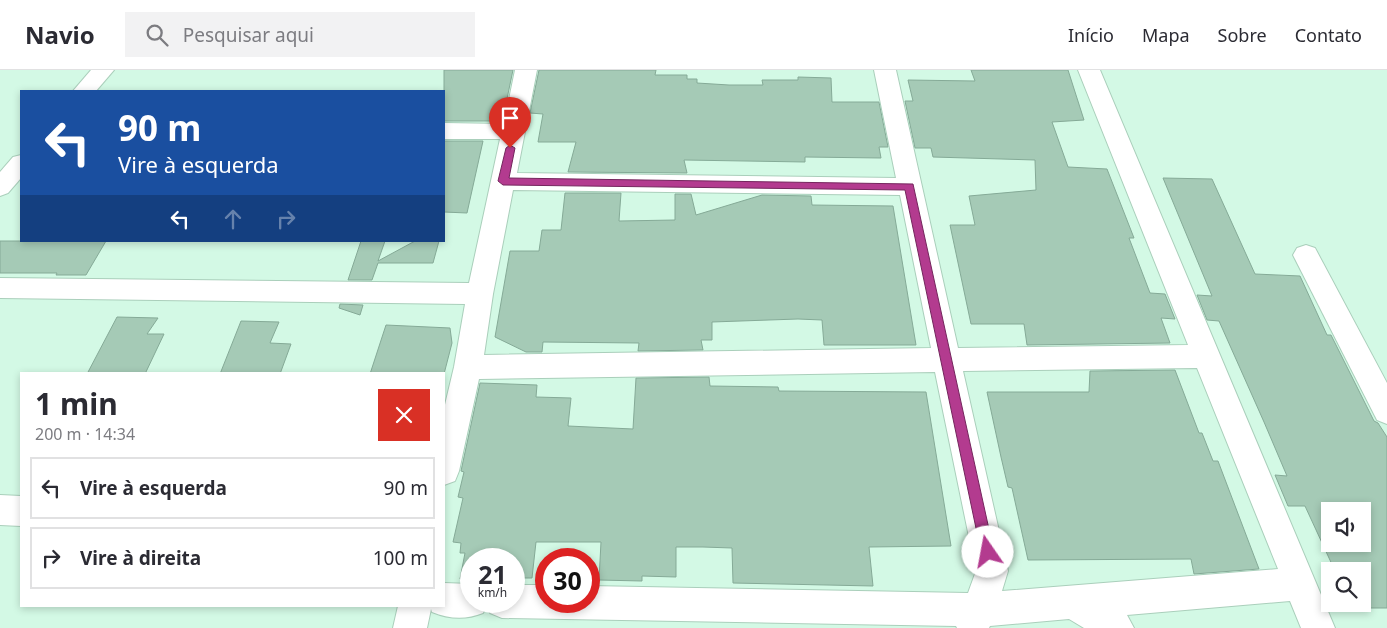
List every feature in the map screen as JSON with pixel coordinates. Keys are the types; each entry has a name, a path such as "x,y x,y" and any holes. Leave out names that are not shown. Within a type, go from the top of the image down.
{"street":[{"path":"85,90 102,70"},
{"path":"445,467 468,367 480,294 526,70"},
{"path":"885,70 992,571 975,619"},
{"path":"1089,70 1318,628"},
{"path":"445,131 514,132"},
{"path":"0,187 20,164"},
{"path":"503,181 910,187"},
{"path":"1306,255 1387,411"},
{"path":"0,288 480,294"},
{"path":"468,367 1207,356"},
{"path":"0,510 20,511"},
{"path":"525,602 975,619 1071,602 1301,584"},
{"path":"445,600 460,601"},
{"path":"1071,602 1117,628"},
{"path":"410,628 414,607"}],"building":[{"path":"444,70 513,70 504,113 494,113 493,121 445,121"},
{"path":"539,70 656,70 655,75 687,75 687,79 697,79 697,83 729,85 763,85 762,80 798,80 798,77 831,78 832,102 879,102 888,147 879,147 881,158 805,157 805,162 684,160 687,173 568,172 576,142 538,142 543,114 530,113"},
{"path":"971,70 1068,70 1084,120 1052,122 1068,167 1107,169 1134,238 1129,238 1150,293 1165,294 1175,319 1161,318 1170,343 1027,345 1024,324 971,324 950,225 975,225 969,196 1036,190 1035,160 933,157 931,148 915,148 905,101 913,101 908,80 975,81"},
{"path":"445,141 483,141 467,213 445,212"},
{"path":"1163,178 1212,179 1255,274 1300,276 1327,335 1331,335 1374,421 1378,423 1387,437 1387,608 1371,608 1371,562 1331,562 1326,552 1371,552 1371,502 1321,502 1321,541 1305,506 1288,506 1275,475 1287,476 1264,422 1219,321 1207,320 1197,295 1212,296"},
{"path":"565,193 621,193 619,221 675,220 675,194 691,194 696,215 762,195 811,196 812,205 893,206 916,345 824,345 822,320 798,319 712,322 712,340 701,340 703,350 638,351 639,343 543,342 542,352 526,352 495,337 510,251 539,251 542,230 561,230"},
{"path":"0,241 105,242 86,275 0,273"},
{"path":"361,242 385,242 378,261 413,242 439,242 433,263 378,263 372,280 348,280"},
{"path":"340,304 363,305 360,315 339,308"},
{"path":"117,317 158,318 147,334 164,334 146,372 88,372"},
{"path":"241,321 279,322 270,343 291,344 281,372 221,372"},
{"path":"386,325 450,328 452,343 445,372 371,372"},
{"path":"1175,370 1199,433 1202,433 1213,461 1218,461 1259,569 1194,574 1191,559 1028,560 1012,488 1008,487 987,392 1089,392 1090,371"},
{"path":"709,377 710,386 778,387 779,391 926,392 951,546 869,547 873,586 733,583 732,548 703,547 676,547 676,577 642,576 642,581 600,580 601,542 536,542 532,578 525,578 525,548 460,548 461,543 453,542 463,498 458,497 464,472 461,471 480,383 537,385 536,397 571,398 568,426 633,429 636,378"}],"route":[{"path":"510,148 503,181 910,187 988,552"}]}
